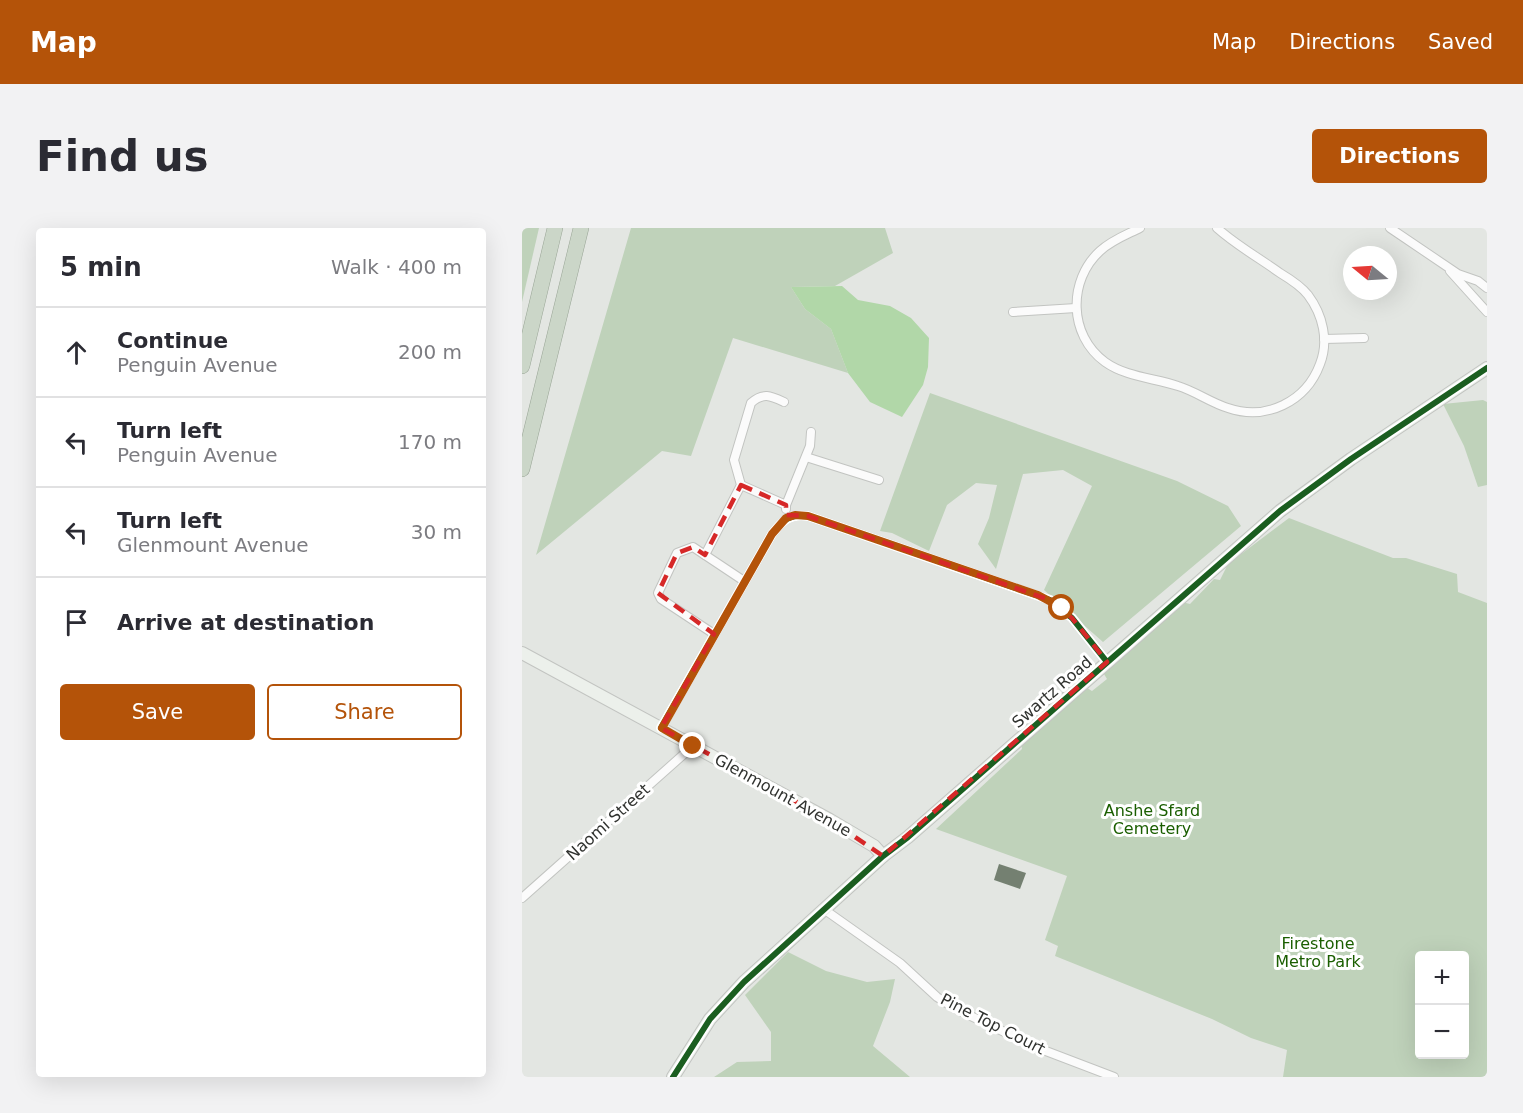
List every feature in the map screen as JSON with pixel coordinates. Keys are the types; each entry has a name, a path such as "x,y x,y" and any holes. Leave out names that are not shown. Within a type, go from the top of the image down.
{"highway":[{"path":"522,366 555,228"},
{"path":"522,469 581,228"}],"street":[{"path":"1140,228 1107,245 1089,263 1078,288 1076,308 1079,326 1088,345 1112,367 1178,386 1223,406 1246,412 1262,412 1280,407 1303,392 1320,365 1324,339 1318,314 1303,290 1217,228"},
{"path":"1390,228 1458,274 1478,281 1487,288"},
{"path":"1441,262 1487,312"},
{"path":"1013,312 1076,308"},
{"path":"1324,339 1364,338"},
{"name":"Swartz Road","path":"673,1077 698,1036 728,998 883,856 908,837 1288,505 1351,459 1487,368"},
{"path":"705,555 741,485 734,460 751,403 767,394 784,402"},
{"path":"786,518 786,505 810,446 811,432"},
{"path":"806,457 879,480"},
{"path":"741,485 786,505"},
{"path":"662,728 772,534 786,518 795,515 808,516 1038,595 1062,608 1107,662"},
{"path":"714,634 661,599 658,593 677,553 693,547 744,581"},
{"name":"Glenmount Avenue","path":"522,653 854,834 874,846 883,856"},
{"name":"Naomi Street","path":"522,898 693,746"},
{"name":"Pine Top Court","path":"825,910 900,963 937,997 954,1008 1038,1048 1114,1077"}],"highlighted area":[{"path":"741,485 786,505 786,515 808,516 1050,600 1072,618 1107,662 883,856 830,820 661,728 714,634 658,593 677,553 693,547 705,555"}],"green space":[{"path":"522,228 539,228 522,302"},
{"path":"631,228 885,228 893,253 835,286 791,287 805,309 831,329 848,373 733,338 691,456 662,451 536,555"},
{"path":"930,393 1177,481 1228,506 1241,526 1103,642 1044,590 1092,486 1063,470 1023,474 996,569 978,544 989,518 997,485 976,483 947,505 929,551 892,533 880,531"},
{"path":"1483,400 1487,402 1487,485 1478,487 1464,446 1443,404"},
{"name":"Firestone Metro Park","path":"1289,518 1393,558 1406,558 1457,574 1458,592 1487,603 1487,1077 1283,1077 1287,1050 1251,1038 1212,1019 1055,956 1058,946 1045,940 1067,876 936,829 1022,749 1021,743 1087,688 1092,691 1107,679 1104,674 1182,602 1190,604 1214,579 1220,580 1228,564"},
{"path":"788,952 826,971 867,982 895,979 890,1002 873,1046 910,1077 714,1077 737,1062 771,1061 771,1032 745,995"}],"shaded area":[{"path":"842,286 858,300 890,306 911,318 929,338 928,367 923,385 902,417 870,402 848,373 831,329 805,309 791,287"}],"building":[{"path":"999,864 1026,873 1020,889 994,880"}],"cycle path":[{"path":"673,1077 710,1019 744,982 883,856 908,837 1280,511 1351,459 1487,368"},
{"path":"661,728 772,534 783,522 791,517 802,515 1050,600 1072,618 1107,662"}],"route":[{"path":"693,746 662,728 754,563 772,534 786,518 795,515 808,516 1038,595 1062,608"}],"park label":[{"name":"Anshe Sfard Cemetery","path":"1152,819"}]}
